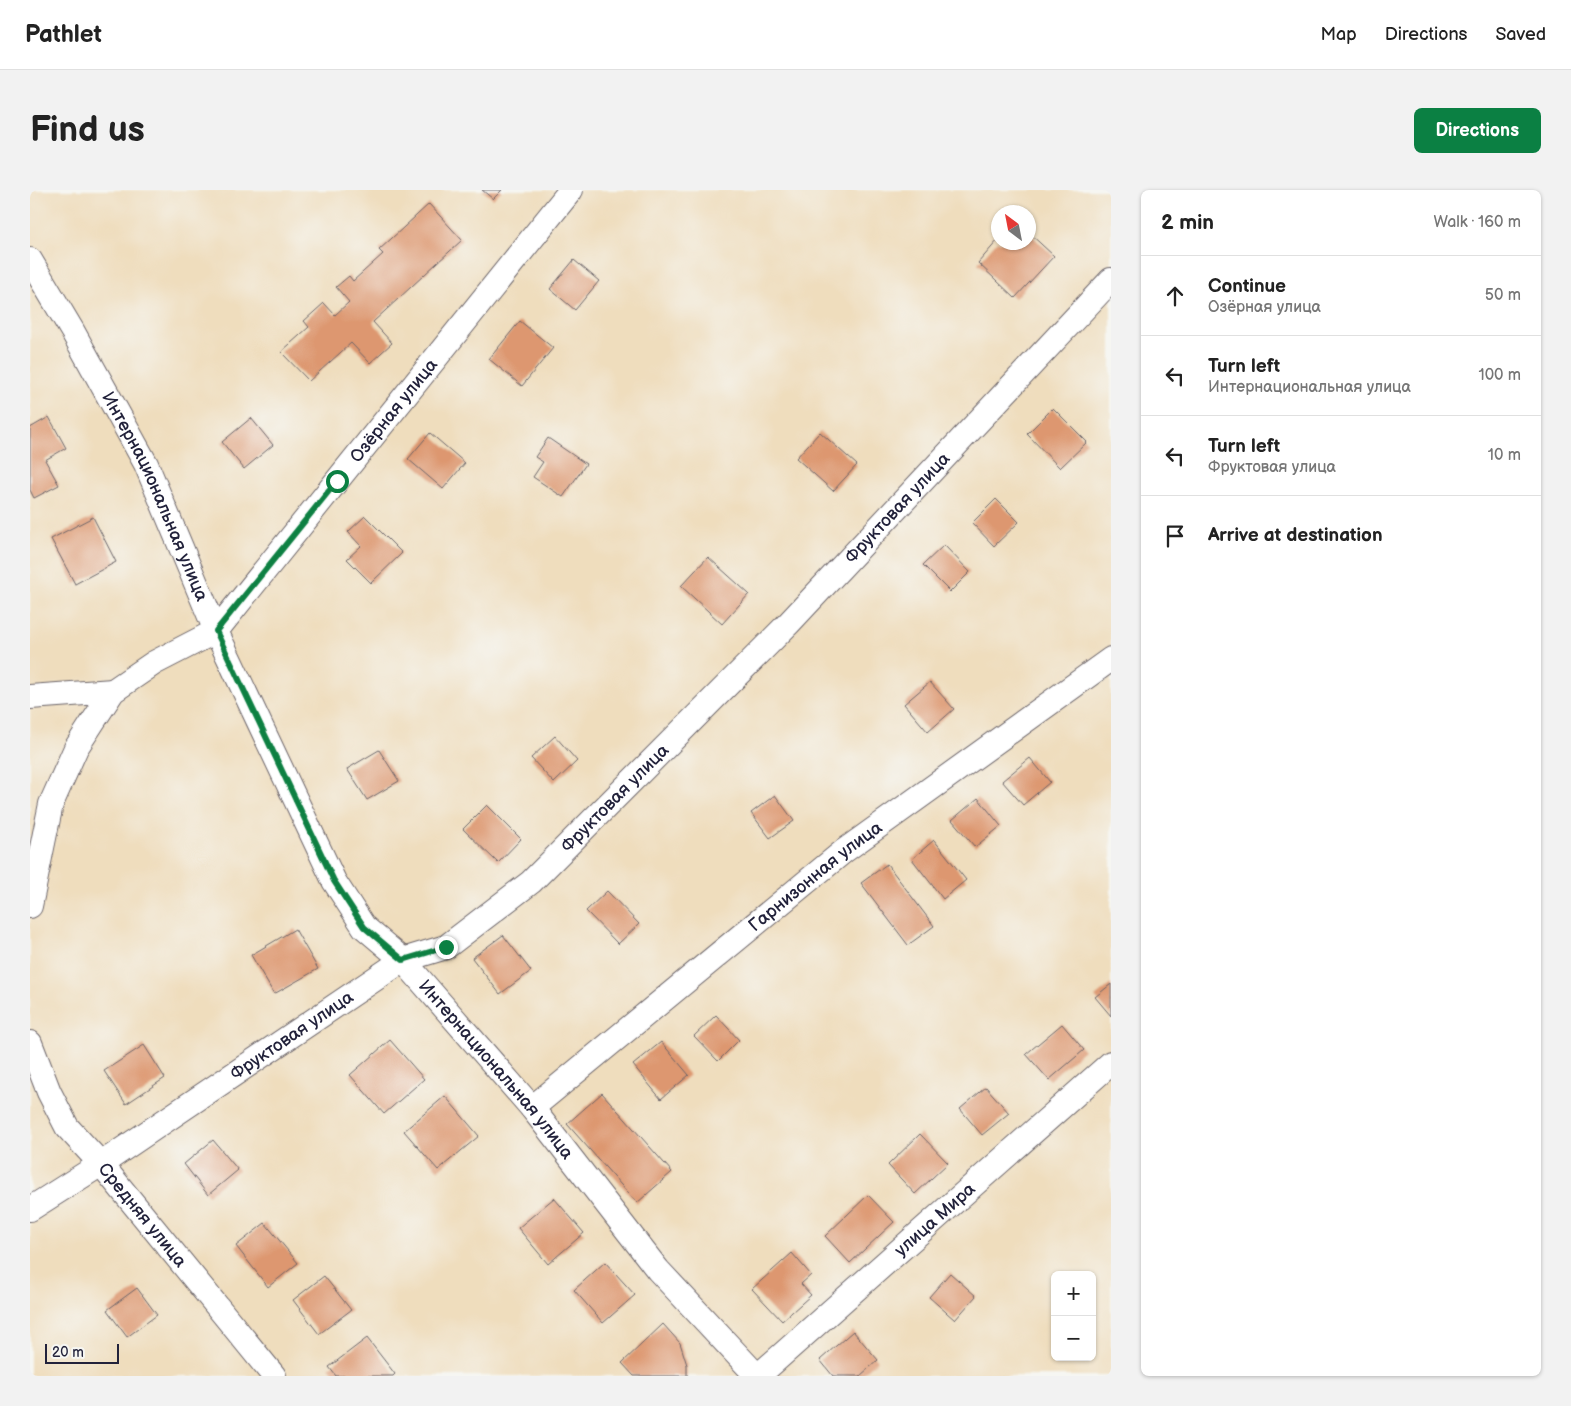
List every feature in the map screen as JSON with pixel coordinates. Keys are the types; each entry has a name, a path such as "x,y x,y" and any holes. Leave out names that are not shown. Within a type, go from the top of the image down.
{"street":[{"name":"Озёрная улица","path":"216,631 571,190"},
{"name":"Интернациональная улица","path":"30,260 146,464 216,631 334,881 364,927 403,960 532,1108 658,1270 757,1376"},
{"name":"Фруктовая улица","path":"30,1208 101,1164 403,960 446,947 531,882 789,623 1111,280"},
{"path":"30,906 51,804 76,748 113,691 154,663 216,631"},
{"name":"Гарнизонная улица","path":"532,1108 844,851 1111,659"},
{"path":"30,697 113,691"},
{"name":"Средняя улица","path":"30,1043 49,1092 67,1127 101,1164 274,1376"},
{"name":"улица Мира","path":"757,1376 1111,1063"}],"building":[{"path":"482,190 502,190 493,199"},
{"path":"429,204 462,240 373,322 392,343 370,363 351,343 309,381 281,352 309,327 304,321 324,303 335,315 349,302 336,287 349,276 353,281 383,254 379,250"},
{"path":"1036,239 1054,256 1015,298 978,263 991,248 991,250 1036,250"},
{"path":"574,260 599,281 575,310 550,289"},
{"path":"520,321 553,348 522,386 489,359"},
{"path":"1053,408 1087,442 1060,468 1027,434"},
{"path":"49,417 66,448 45,460 59,485 34,498 30,490 30,428"},
{"path":"251,418 273,445 244,469 222,442"},
{"path":"820,432 857,465 833,491 796,458"},
{"path":"430,433 465,463 443,489 408,459"},
{"path":"548,438 586,464 563,497 533,477 543,462 535,457"},
{"path":"996,499 1019,522 994,546 972,523"},
{"path":"365,516 402,553 371,583 347,559 361,546 348,532"},
{"path":"93,517 116,562 75,584 51,539"},
{"path":"944,545 970,572 950,592 923,565"},
{"path":"708,557 749,594 722,624 681,586"},
{"path":"930,682 954,709 928,732 904,704"},
{"path":"555,736 577,761 554,783 531,758"},
{"path":"379,750 399,781 367,800 347,769"},
{"path":"1030,758 1050,782 1023,805 1002,781"},
{"path":"775,795 794,821 770,838 751,813"},
{"path":"978,798 1001,826 975,847 952,820"},
{"path":"487,805 521,839 498,863 463,829"},
{"path":"934,840 966,880 943,899 912,859"},
{"path":"887,864 934,926 908,945 861,883"},
{"path":"607,891 639,924 618,944 586,911"},
{"path":"295,929 318,969 274,994 251,955"},
{"path":"503,935 531,971 500,994 472,958"},
{"path":"1111,984 1111,1016 1095,997"},
{"path":"716,1015 739,1040 718,1061 694,1036"},
{"path":"1062,1024 1084,1050 1049,1080 1026,1054"},
{"path":"390,1040 424,1079 384,1114 350,1075"},
{"path":"661,1042 689,1075 661,1099 633,1065"},
{"path":"144,1045 165,1078 126,1104 104,1071"},
{"path":"986,1087 1009,1113 982,1135 960,1109"},
{"path":"602,1093 672,1172 637,1203 567,1124"},
{"path":"445,1096 479,1136 438,1170 404,1131"},
{"path":"920,1134 948,1163 915,1194 888,1165"},
{"path":"213,1140 238,1170 208,1195 184,1164"},
{"path":"868,1195 894,1222 850,1263 825,1236"},
{"path":"554,1198 584,1233 548,1264 518,1228"},
{"path":"265,1223 298,1263 268,1287 236,1246"},
{"path":"792,1253 811,1275 801,1284 811,1295 782,1321 752,1289"},
{"path":"605,1262 635,1295 603,1323 574,1290"},
{"path":"950,1273 976,1296 955,1320 929,1297"},
{"path":"324,1276 351,1310 319,1334 293,1300"},
{"path":"137,1288 157,1315 127,1337 107,1310"},
{"path":"663,1324 680,1343 687,1365 687,1376 634,1376 622,1363"},
{"path":"853,1331 878,1360 860,1376 833,1376 820,1360"},
{"path":"367,1338 395,1374 393,1376 336,1376 329,1367"}],"route":[{"path":"337,481 216,631 334,881 364,927 403,960 446,947"}]}
